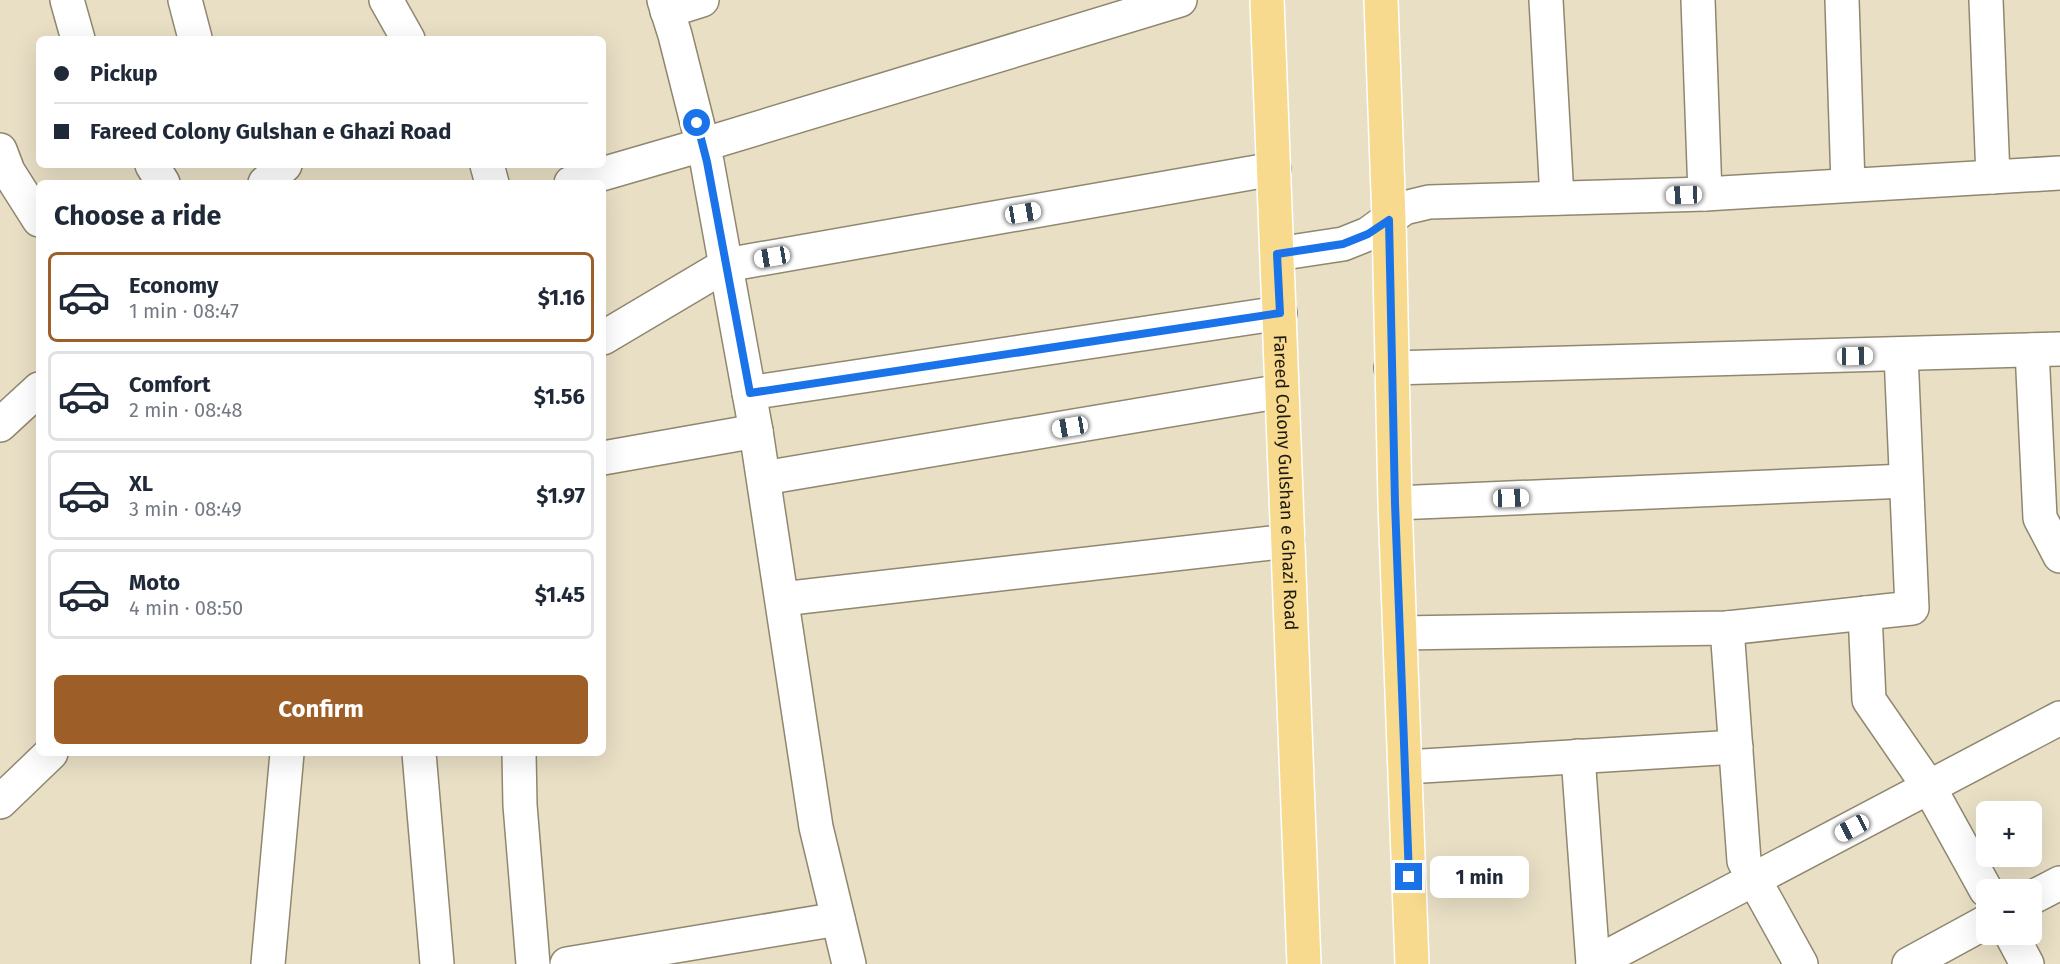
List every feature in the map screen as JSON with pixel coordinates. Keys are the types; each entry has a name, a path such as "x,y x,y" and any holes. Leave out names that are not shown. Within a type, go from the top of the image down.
{"main road":[{"name":"Fareed Colony Gulshan e Ghazi Road","path":"1267,0 1304,964"},
{"path":"1381,0 1389,220 1395,503 1413,964"}],"street":[{"path":"67,0 77,36"},
{"path":"185,0 194,36"},
{"path":"386,0 406,36"},
{"path":"702,0 666,6 702,145 726,266 764,478 816,828 849,964"},
{"path":"581,180 1180,0"},
{"path":"1546,0 1557,198"},
{"path":"1698,0 1705,194"},
{"path":"1842,0 1848,185"},
{"path":"1986,0 1993,177"},
{"path":"0,150 8,171 36,215"},
{"path":"268,180 282,168"},
{"path":"606,336 726,266 1274,169"},
{"path":"1277,254 1343,244 1368,234 1404,208 1429,202 1705,194 2060,173"},
{"path":"750,393 1280,313"},
{"path":"1391,368 2046,349 2050,514 2060,556"},
{"path":"1400,633 1727,628 1912,608 1901,354"},
{"path":"764,478 1282,391"},
{"path":"0,424 36,392"},
{"path":"606,457 756,431"},
{"path":"1395,503 1906,481"},
{"path":"782,598 1288,541"},
{"path":"1865,613 1869,700 1929,786 1980,879"},
{"path":"1727,628 1744,861 1801,964"},
{"path":"1578,756 1593,964 2060,718"},
{"path":"1406,767 1736,747"},
{"path":"2,794 47,756"},
{"path":"268,964 287,756"},
{"path":"419,756 437,964"},
{"path":"519,756 520,805 533,964"},
{"path":"2042,892 2060,883"},
{"path":"567,964 838,919"},
{"path":"1909,964 1976,927"},
{"path":"2017,945 2027,964"}],"route":[{"path":"697,123 707,162 750,393 1280,313 1277,254 1343,244 1368,234 1389,220 1395,503 1409,877"}]}
